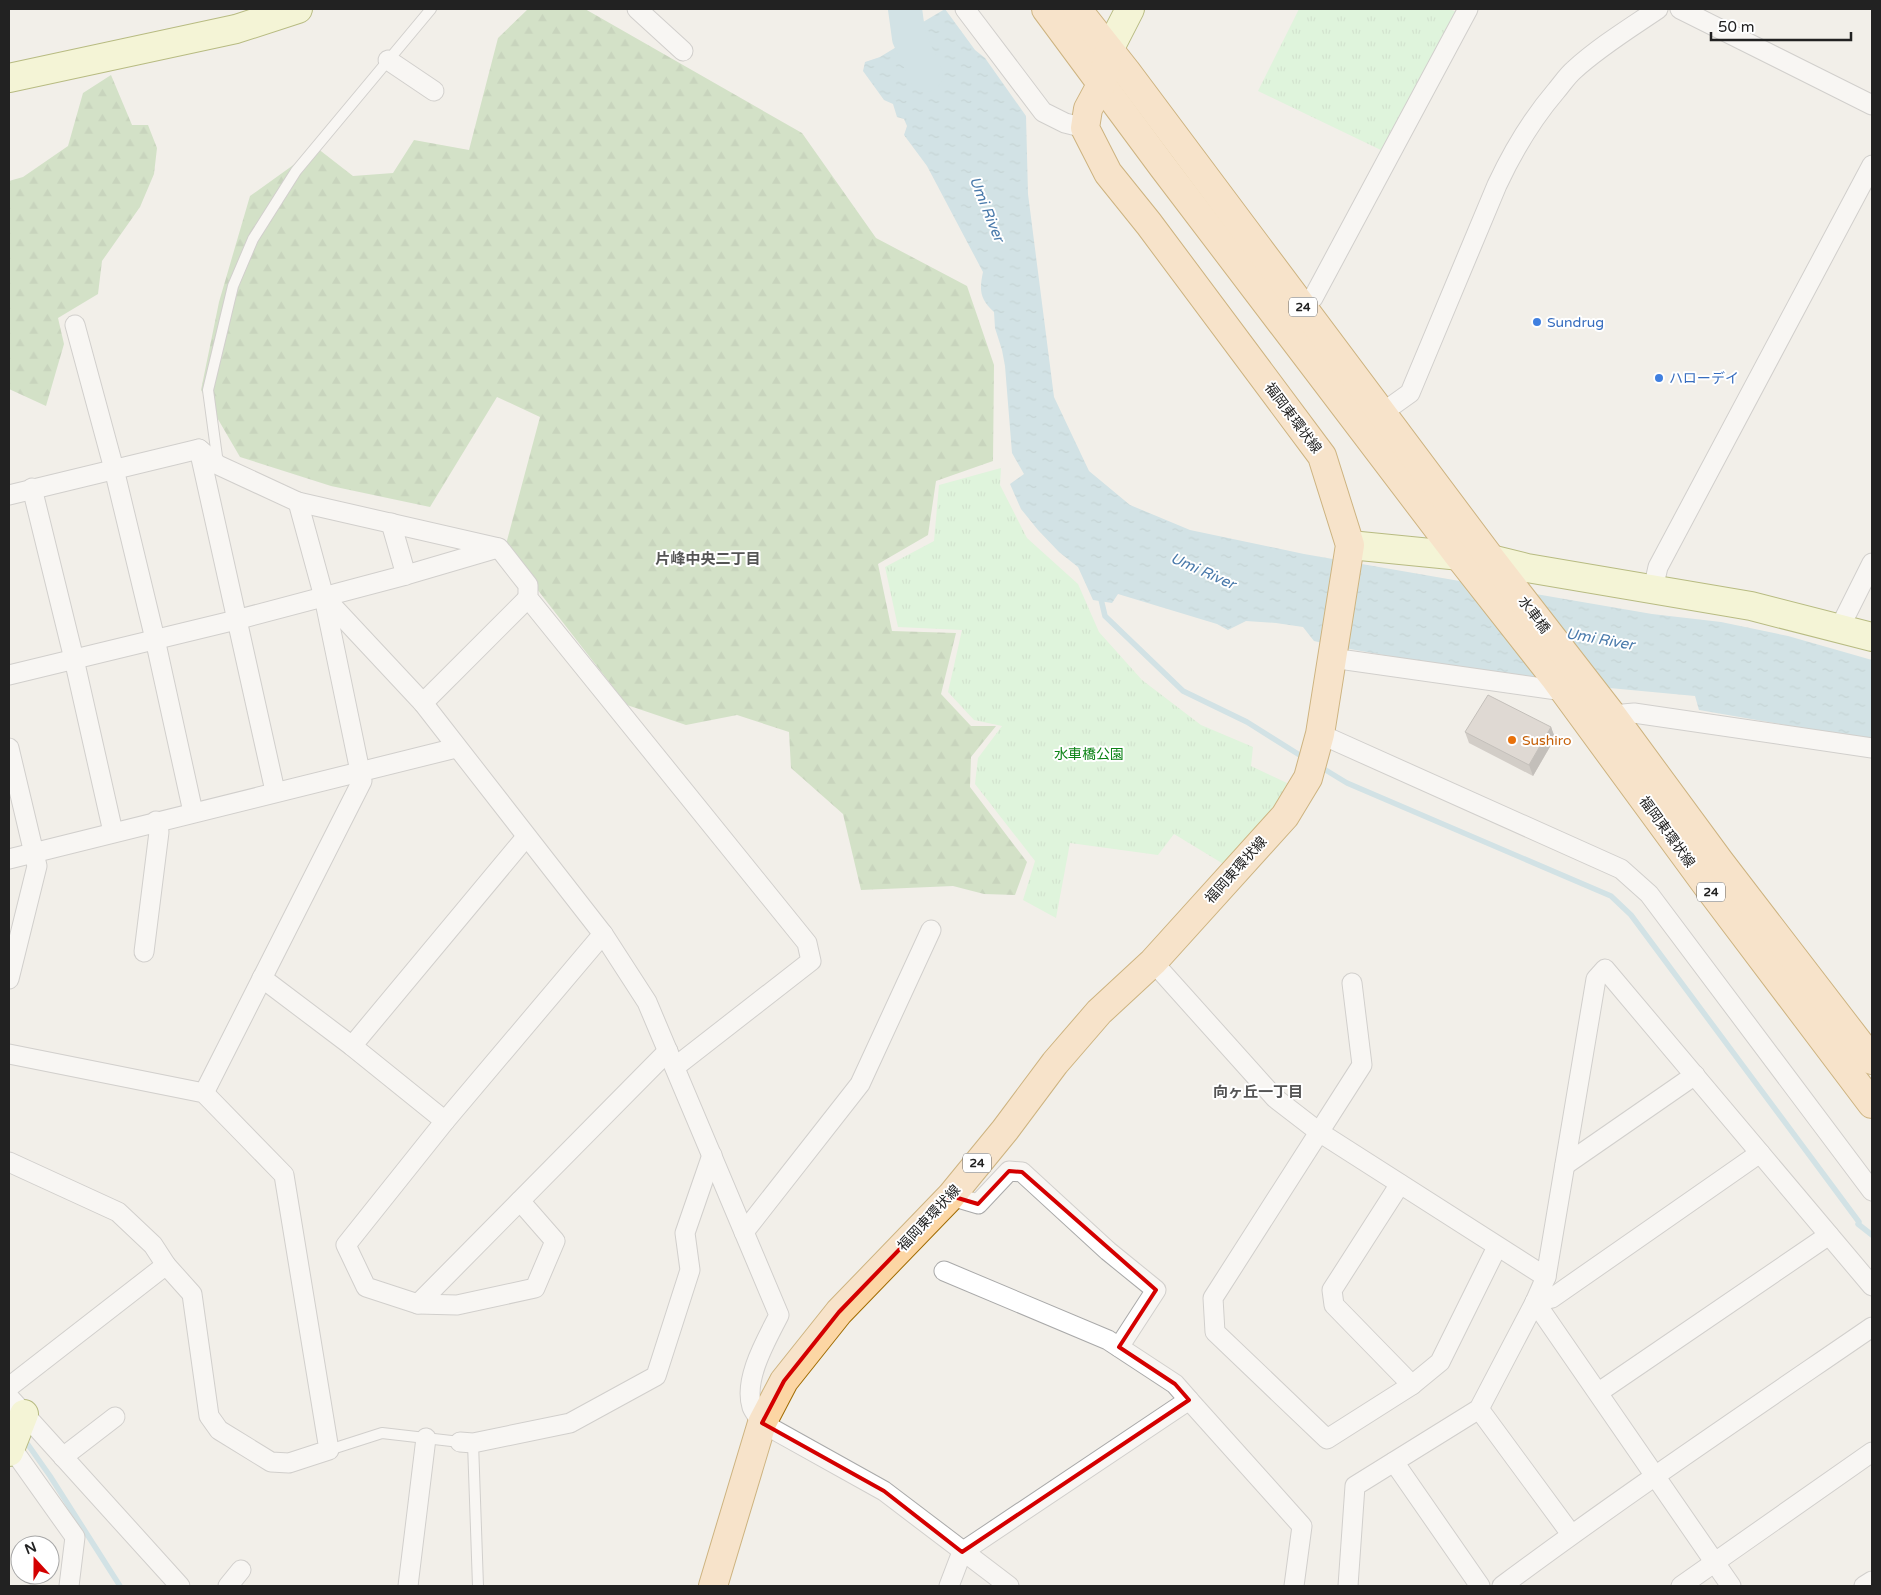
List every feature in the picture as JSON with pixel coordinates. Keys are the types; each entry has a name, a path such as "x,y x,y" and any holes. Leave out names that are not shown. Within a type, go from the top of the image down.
{"main road":[{"name":"24","path":"1046,9 1102,82 1163,167 1478,560"},
{"name":"24","path":"1076,9 1109,50 1382,413 1478,560"},
{"path":"1085,128 1088,109 1102,82 1109,50"},
{"name":"福岡東環状線","path":"713,1586 762,1423 784,1381 839,1312 951,1196 1099,1012 1153,962 1284,816 1308,778 1318,738 1350,551 1322,456 1149,224 1108,174 1085,128"},
{"name":"水車橋","path":"1478,560 1559,684"},
{"name":"水車橋","path":"1478,560 1591,689"},
{"name":"福岡東環状線","path":"1559,684 1702,879 1872,1104"},
{"name":"福岡東環状線","path":"1591,689 1720,862 1872,1060"}],"street":[{"path":"9,78 236,29 298,9"},
{"path":"637,9 683,51"},
{"path":"965,9 1043,112 1065,123 1085,128"},
{"path":"1109,50 1130,9"},
{"path":"1303,307 1314,298 1468,9"},
{"path":"1382,413 1410,393 1500,178 1521,139 1548,100 1573,70 1619,35 1658,9"},
{"path":"1680,9 1872,105"},
{"path":"388,60 434,91"},
{"path":"1653,589 1658,567 1872,165"},
{"path":"75,325 114,469 155,639 193,812"},
{"path":"199,449 218,465 298,502 500,548 528,585 528,598 807,943 811,961 672,1059 520,1200 418,1304"},
{"path":"9,495 199,449"},
{"path":"199,449 275,792"},
{"path":"32,488 74,659 113,832"},
{"path":"204,1093 362,781 324,597 298,502"},
{"path":"391,523 406,575"},
{"path":"9,675 236,620 500,548"},
{"path":"1350,551 1478,560 1527,568 1751,606 1872,637"},
{"path":"1840,628 1872,562"},
{"path":"324,597 423,703 456,748 603,934 647,1002 779,1315 758,1356 751,1384 752,1408 762,1423 884,1490 962,1552 1009,1586"},
{"path":"423,703 528,598"},
{"path":"1332,653 1559,684"},
{"path":"1612,715 1634,713 1872,748"},
{"path":"1318,738 1621,869 1649,894 1872,1191"},
{"path":"9,748 37,866 9,979"},
{"path":"9,859 456,748"},
{"path":"144,952 159,832 156,821"},
{"path":"352,1046 526,836"},
{"path":"744,1232 860,1084 932,930"},
{"path":"520,1200 555,1241 535,1288 457,1306 418,1304 366,1287 346,1245 445,1121 603,934"},
{"path":"1153,962 1275,1098 1319,1132 1546,1278"},
{"path":"1348,1586 1355,1486 1479,1409 1546,1278 1596,979 1605,969 1872,1286"},
{"path":"262,978 352,1046 445,1121"},
{"path":"1352,983 1362,1065 1213,1298 1214,1332 1327,1439 1412,1386 1440,1362 1497,1247"},
{"path":"9,1054 204,1093 284,1175 329,1450 289,1463 271,1462 219,1430 209,1416 192,1294 166,1265 153,1245 118,1212 9,1162"},
{"path":"1565,1165 1695,1075"},
{"path":"1535,1302 1552,1298 1760,1153"},
{"path":"467,1442 570,1423 656,1376 690,1270 685,1233 712,1155"},
{"path":"951,1196 978,1204 1008,1171 1022,1172 1108,1251 1156,1290 1119,1347"},
{"path":"1400,1184 1332,1290 1334,1305 1412,1386"},
{"path":"1599,1392 1830,1234"},
{"path":"9,1387 166,1265"},
{"path":"944,1271 1108,1340 1175,1384 1302,1526 1294,1586"},
{"path":"1535,1302 1599,1392 1731,1586"},
{"path":"1502,1586 1571,1534 1872,1326"},
{"path":"949,1586 962,1552 1189,1400"},
{"path":"14,1409 10,1449 75,1537 69,1586"},
{"path":"14,1409 63,1457 180,1586"},
{"path":"1479,1409 1571,1534"},
{"path":"63,1457 115,1418"},
{"path":"408,1586 426,1438"},
{"path":"1681,1586 1872,1452"},
{"path":"1394,1462 1480,1586"},
{"path":"228,1586 241,1570"},
{"path":"1864,1586 1872,1581"}],"lane":[{"path":"218,465 208,390 233,286 254,239 296,170 431,9"},
{"path":"329,1450 382,1434 467,1442 478,1586"}],"highlighted area":[{"path":"1009,1171 1022,1172 1156,1290 1119,1347 1175,1384 1189,1400 962,1552 884,1491 762,1423 784,1381 839,1312 951,1196 978,1204"}],"green space":[{"path":"528,9 585,9 802,133 876,238 967,286 994,365 993,461 936,481 928,535 878,564 892,631 956,633 941,694 971,726 996,726 971,757 970,787 1027,862 1015,895 984,894 953,886 861,890 843,814 791,768 789,732 737,715 686,725 627,705 505,548 540,417 497,397 430,507 331,486 240,457 201,390 219,302 250,196 317,148 353,176 393,173 414,140 469,150 498,38"},
{"path":"1299,9 1449,9 1457,12 1385,152 1258,91"},
{"path":"111,75 132,125 148,125 157,148 154,174 140,207 102,261 98,294 58,318 64,344 46,406 9,389 9,181 23,177 68,146 83,93"},
{"name":"水車橋公園","path":"1001,468 1000,485 1027,538 1078,584 1099,632 1142,680 1201,725 1253,747 1251,766 1287,783 1272,815 1230,868 1174,834 1158,855 1070,843 1056,918 1023,900 1035,861 975,784 978,758 1002,726 974,720 948,692 962,630 898,627 885,567 934,541 939,485"}],"water":[{"path":"945,9 975,50 985,58 1026,116 1028,194 1054,397 1089,471 1130,505 1190,530 1304,554 1652,614 1721,622 1788,636 1872,660 1872,740 1699,710 1695,696 1523,680 1314,641 1303,627 1246,621 1228,630 1217,624 1118,594 1112,603 1093,600 1078,567 1059,552 1038,530 1021,509 1010,484 1024,474 1012,453 1005,366 995,328 994,312 983,299 981,284 983,272 927,166 904,135 907,126 904,119 897,117 893,104 884,100 863,71 865,62 880,57 898,46 901,39 918,25"}],"building":[{"name":"Sushiro","path":"1488,695 1551,727 1529,765 1465,732"}],"waterway":[{"name":"Umi River","path":"905,9 909,38 926,75"},
{"path":"1100,595 1105,616 1183,691 1247,722 1306,759"},
{"path":"1319,766 1347,783 1611,896 1631,915 1859,1222 1858,1224 1872,1235"},
{"path":"24,1439 50,1476 120,1586"}],"place":[{"name":"Sundrug","path":"1537,322"},
{"name":"ハローデイ","path":"1659,378"},
{"name":"Sushiro","path":"1512,740"}],"district":[{"name":"片峰中央二丁目","path":"708,559"},
{"name":"向ヶ丘一丁目","path":"1258,1092"}]}
